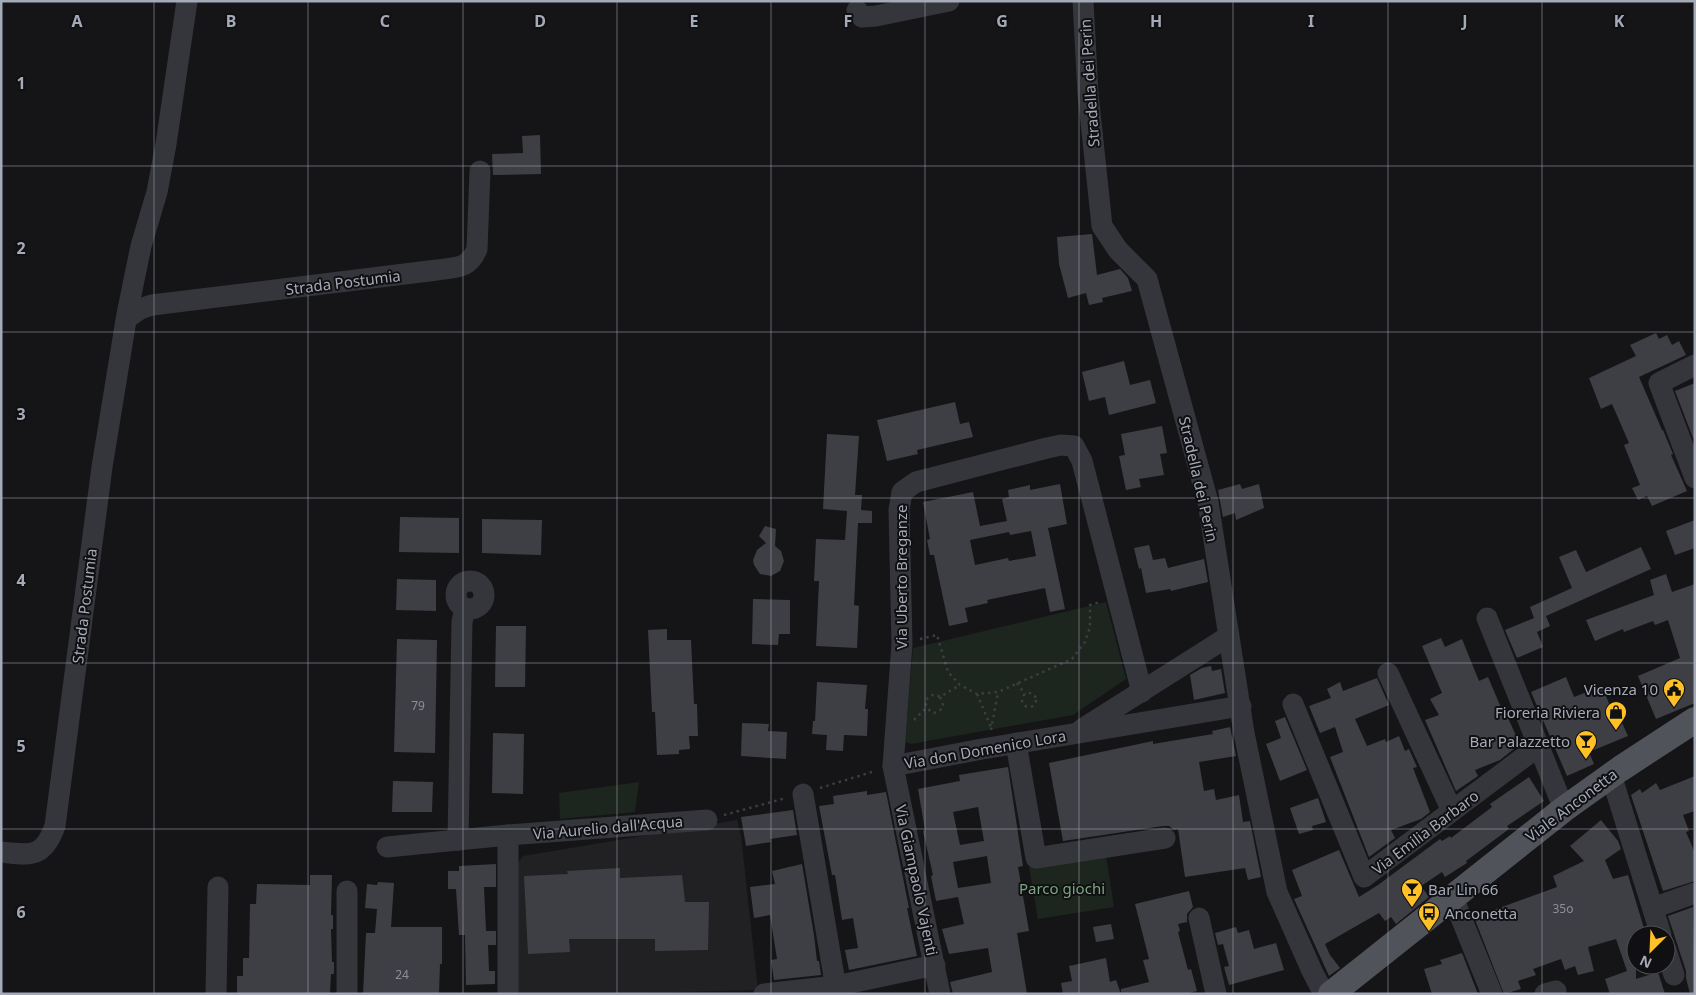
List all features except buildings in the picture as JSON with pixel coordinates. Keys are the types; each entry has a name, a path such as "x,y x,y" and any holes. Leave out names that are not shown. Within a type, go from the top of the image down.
{"main road":[{"name":"Viale Anconetta","path":"1344,989 1564,809 1611,775 1695,720"}],"street":[{"name":"Strada Postumia","path":"1,852 32,854 40,851 50,841 55,826 102,467 141,246 157,192 166,144 187,1"},
{"path":"857,10 862,17 876,16 949,1"},
{"name":"Stradella dei Perin","path":"1083,1 1088,94 1102,226 1118,250 1147,279 1208,502 1244,733 1277,892 1324,994"},
{"name":"Strada Postumia","path":"127,318 140,308 152,305 437,270 464,265 474,257 477,249 480,171"},
{"path":"1695,366 1659,383 1695,478"},
{"name":"Via Uberto Breganze","path":"893,766 902,644 900,510 902,492 916,482 1047,448 1061,445 1074,446 1082,461 1142,692"},
{"path":"458,840 462,622 465,608"},
{"path":"1487,618 1564,809"},
{"name":"Via don Domenico Lora","path":"1076,733 1229,636"},
{"path":"1388,673 1452,811"},
{"name":"Via Emilia Barbaro","path":"1293,704 1364,877 1539,746"},
{"name":"Via don Domenico Lora","path":"893,766 1016,743 1241,706"},
{"path":"1016,743 1036,858 1165,838"},
{"name":"Via Giampaolo Vajenti","path":"893,766 940,994"},
{"path":"1611,775 1658,925"},
{"path":"803,794 836,990"},
{"name":"Via Aurelio dall'Acqua","path":"387,847 708,820"},
{"path":"508,836 508,994"},
{"path":"216,994 218,887"},
{"path":"347,891 347,994"},
{"path":"1652,908 1695,893"},
{"path":"1453,898 1492,994"},
{"path":"1199,918 1216,994"},
{"path":"764,994 836,990 935,965"}],"path":[{"path":"902,644 937,635 948,672 960,685 976,694 998,692 1072,659 1085,642 1090,627 1090,605 1117,595"},
{"path":"1017,683 1025,694"},
{"path":"940,697 960,685"},
{"path":"982,749 980,738 990,735 998,692"},
{"path":"1032,693 1035,695 1037,698 1035,705 1029,708 1023,704 1022,700 1025,694 1032,693"},
{"path":"936,694 940,697 944,705 942,709 934,713 930,711 925,703 927,698 936,694"},
{"path":"976,694 991,728"}],"shaded area":[{"path":"737,820 741,836 758,990 517,994 510,873 523,856"}],"green space":[{"path":"1106,602 1126,679 1073,715 911,744 905,742 913,648"},
{"path":"639,782 635,812 560,819 559,793"},
{"name":"Parco giochi","path":"1106,855 1114,907 1038,919 1029,867"}],"place":[{"name":"Vicenza 10","path":"1674,708"},
{"name":"Fioreria Riviera","path":"1616,731"},
{"name":"Bar Palazzetto","path":"1586,760"},
{"name":"Bar Lin 66","path":"1412,908"},
{"name":"Anconetta","path":"1429,932"}]}
